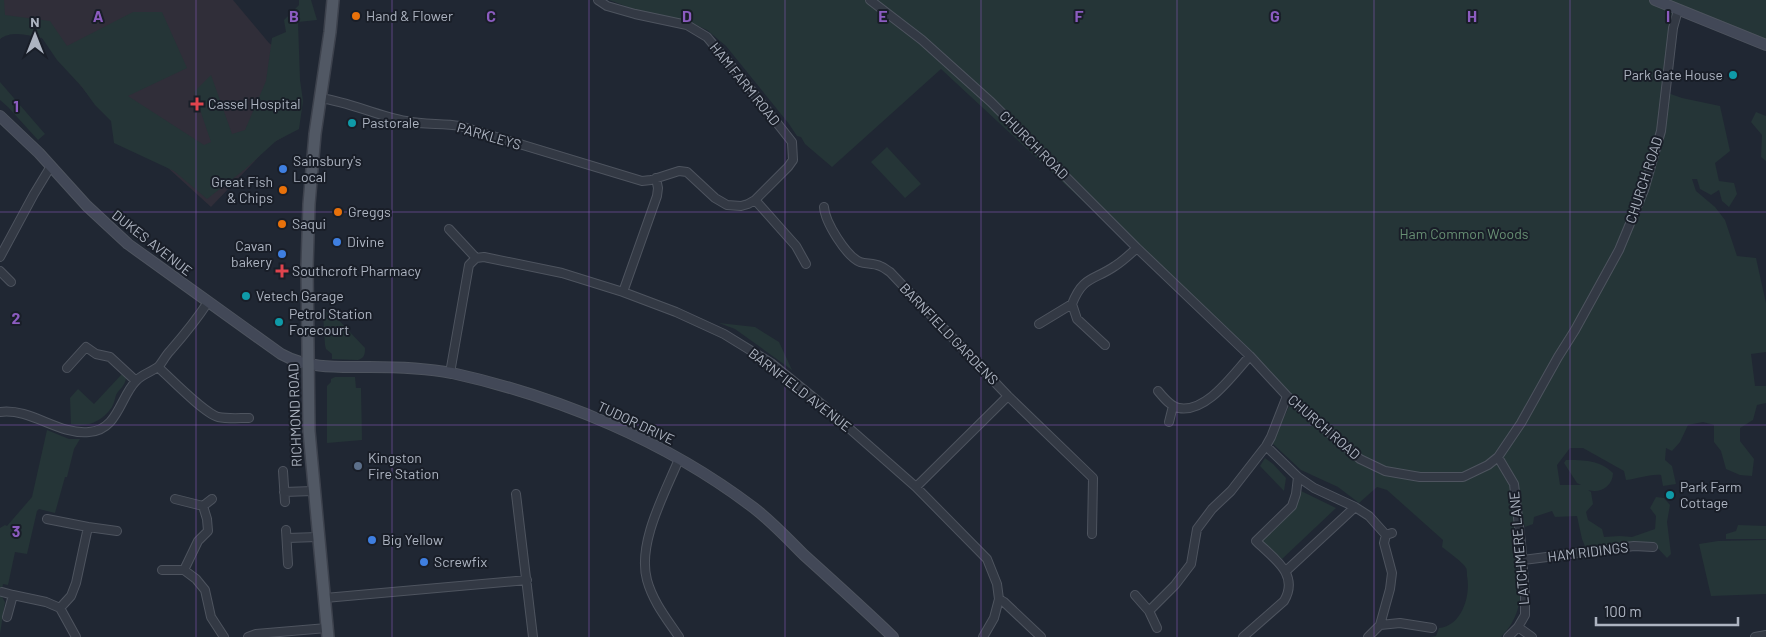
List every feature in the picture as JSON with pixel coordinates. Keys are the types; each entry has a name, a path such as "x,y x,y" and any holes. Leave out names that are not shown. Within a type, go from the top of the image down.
{"main road":[{"name":"RICHMOND ROAD","path":"328,632 313,491 309,431 307,268 310,191 315,134 333,0"}],"street":[{"name":"HAM FARM ROAD","path":"598,0 606,6 634,14 687,25 707,37 789,137 793,148 792,160 783,172 755,200 741,206"},
{"name":"CHURCH ROAD","path":"870,0 946,60 1250,356 1287,396 1360,459 1385,471 1420,477 1463,478 1488,465 1498,457 1521,423 1620,250 1644,190 1661,131 1673,28 1678,10"},
{"path":"1654,0 1766,45"},
{"name":"PARKLEYS","path":"320,98 406,121 460,126 642,181 679,170 687,172 715,198 727,205 741,206"},
{"name":"DUKES AVENUE","path":"0,116 39,153 87,206 128,244 281,354 289,359 308,364"},
{"path":"0,257 51,166"},
{"path":"623,292 657,196 656,178"},
{"path":"755,200 796,246 806,264"},
{"name":"BARNFIELD GARDENS","path":"824,207 824,214 840,242 854,258 861,262 880,266 890,272 1008,396 1093,478 1092,534"},
{"path":"449,229 476,258 469,265 450,373"},
{"path":"1039,324 1072,304 1077,292 1085,281 1115,266 1137,248"},
{"name":"BARNFIELD AVENUE","path":"476,258 484,257 562,273 623,292 676,312 724,334 770,363 825,407 916,487 987,559 997,584 999,599"},
{"path":"0,271 12,282"},
{"path":"0,412 6,411 28,415 64,430 90,432 102,427 112,420 136,381 158,366 185,335 208,302"},
{"path":"1072,304 1077,319 1105,345"},
{"path":"66,368 86,347 96,354 110,357 136,381"},
{"path":"1158,391 1173,406 1180,408 1192,407 1208,401 1250,356"},
{"name":"TUDOR DRIVE","path":"308,364 332,367 397,368 450,373 495,384 561,405 631,434 716,481 756,510 893,637"},
{"path":"158,366 204,408 216,416 249,418"},
{"name":"BARNFIELD GARDENS","path":"916,487 1008,396"},
{"path":"1149,611 1175,585 1191,564 1196,529 1212,508 1231,491 1266,446 1287,396"},
{"path":"1169,422 1173,406"},
{"path":"1266,446 1298,478 1314,488 1355,507 1369,516 1389,534 1384,543 1392,574 1390,589 1380,626 1368,637"},
{"name":"LATCHMERE LANE","path":"1498,457 1514,484 1522,560 1525,616 1508,637"},
{"path":"679,459 648,538 645,559 646,579 652,593 661,612 680,637"},
{"path":"283,471 285,502"},
{"path":"1243,637 1284,601 1289,590 1289,580 1286,571 1256,541 1292,506 1298,478"},
{"path":"284,492 313,491"},
{"path":"516,494 533,637"},
{"path":"175,500 203,506 212,499"},
{"path":"184,570 198,541 208,531 203,506"},
{"path":"1286,571 1355,507"},
{"path":"47,519 117,531"},
{"path":"60,608 71,596 76,584 88,527"},
{"path":"288,564 286,534 318,537"},
{"name":"HAM RIDINGS","path":"1522,560 1634,546 1653,547"},
{"path":"162,570 184,570 196,580 205,590 211,617 224,637"},
{"path":"325,598 527,580"},
{"path":"2,592 46,602 60,608 76,637"},
{"path":"7,617 13,595"},
{"path":"1135,595 1149,611 1157,628"},
{"path":"983,637 994,618 999,599 1041,637"},
{"path":"1380,626 1400,623 1432,628"},
{"path":"1518,627 1532,637"},
{"path":"248,637 256,634 328,632"},
{"path":"1755,637 1766,635"}],"shaded area":[{"name":"Cassel Hospital","path":"0,0 233,0 269,43 298,66 295,130 271,144 211,207 90,97 42,38 9,31 0,39"}],"green space":[{"path":"0,0 4,0 5,15 50,21 67,46 133,12 162,12 187,68 128,96 204,145 211,142 194,92 211,75 232,134 245,130 266,81 272,38 286,32 284,20 299,5 299,0 311,0 317,20 298,22 300,80 303,101 299,129 276,141 244,170 207,199 174,171 114,143 111,121 57,60 42,38 15,34 4,36 0,39"},
{"name":"Ham Common Woods","path":"609,0 1766,0 1766,41 1678,10 1665,92 1682,98 1720,106 1730,151 1715,163 1719,181 1734,183 1737,194 1729,207 1722,201 1719,190 1711,195 1700,189 1697,179 1692,179 1696,191 1715,207 1725,220 1737,256 1756,258 1766,303 1766,352 1751,354 1755,386 1766,386 1766,403 1757,405 1753,420 1740,428 1740,441 1754,459 1752,476 1740,475 1726,469 1721,451 1714,442 1714,425 1703,422 1688,425 1680,442 1672,451 1666,448 1665,460 1672,466 1676,484 1663,486 1661,475 1626,480 1624,471 1583,448 1570,448 1557,465 1560,485 1581,485 1577,483 1564,463 1566,460 1597,463 1613,473 1611,482 1605,488 1597,491 1588,490 1591,492 1593,504 1586,512 1588,520 1602,529 1604,537 1632,537 1655,529 1656,516 1650,508 1656,497 1664,498 1670,505 1667,522 1671,554 1667,558 1653,543 1628,543 1586,549 1577,516 1555,517 1552,511 1534,517 1533,524 1525,527 1524,523 1521,542 1521,592 1516,615 1501,637 1430,637 1436,636 1439,628 1454,622 1463,608 1468,592 1466,569 1459,560 1442,547 1443,540 1387,490 1377,487 1359,503 1338,487 1301,470 1272,443 1292,400 1250,356 941,69 832,167 805,144 801,137 797,136 726,46 707,30 685,20 636,10"},
{"path":"0,82 45,134 38,140 0,100"},
{"path":"1756,112 1766,116 1766,161 1761,157 1762,135 1751,122"},
{"path":"887,147 921,184 905,198 871,162"},
{"path":"331,312 365,348 362,358 358,360 332,359 332,354 326,349 325,345 323,314"},
{"path":"719,323 755,327 779,342 792,370 735,329"},
{"path":"122,374 126,378 125,383 116,395 112,407 104,416 89,424 71,424 70,398 78,389 94,404"},
{"path":"335,377 355,377 356,388 361,388 362,440 327,443 327,386 331,379"},
{"path":"47,430 69,439 80,439 74,449 55,513 39,509 27,554 15,552 8,585 3,584 1,595 5,602 0,634 0,528 5,525 7,526 32,497"},
{"path":"1265,458 1286,478 1284,491 1260,466"},
{"path":"1299,490 1336,508 1282,559 1261,541 1293,510"},
{"path":"1738,525 1766,526 1766,539 1726,539 1726,534 1736,531"},
{"path":"1766,540 1766,594 1711,596 1699,544 1718,541"}],"place":[{"name":"Hand & Flower","path":"356,16"},
{"name":"Park Gate House","path":"1733,75"},
{"name":"Cassel Hospital","path":"197,104"},
{"name":"Pastorale","path":"352,123"},
{"name":"Sainsbury's Local","path":"283,169"},
{"name":"Great Fish & Chips","path":"283,190"},
{"name":"Greggs","path":"338,212"},
{"name":"Saqui","path":"282,224"},
{"name":"Divine","path":"337,242"},
{"name":"Cavan bakery","path":"282,254"},
{"name":"Southcroft Pharmacy","path":"282,271"},
{"name":"Vetech Garage","path":"246,296"},
{"name":"Petrol Station Forecourt","path":"279,322"},
{"name":"Kingston Fire Station","path":"358,466"},
{"name":"Park Farm Cottage","path":"1670,495"},
{"name":"Big Yellow","path":"372,540"},
{"name":"Screwfix","path":"424,562"}]}
